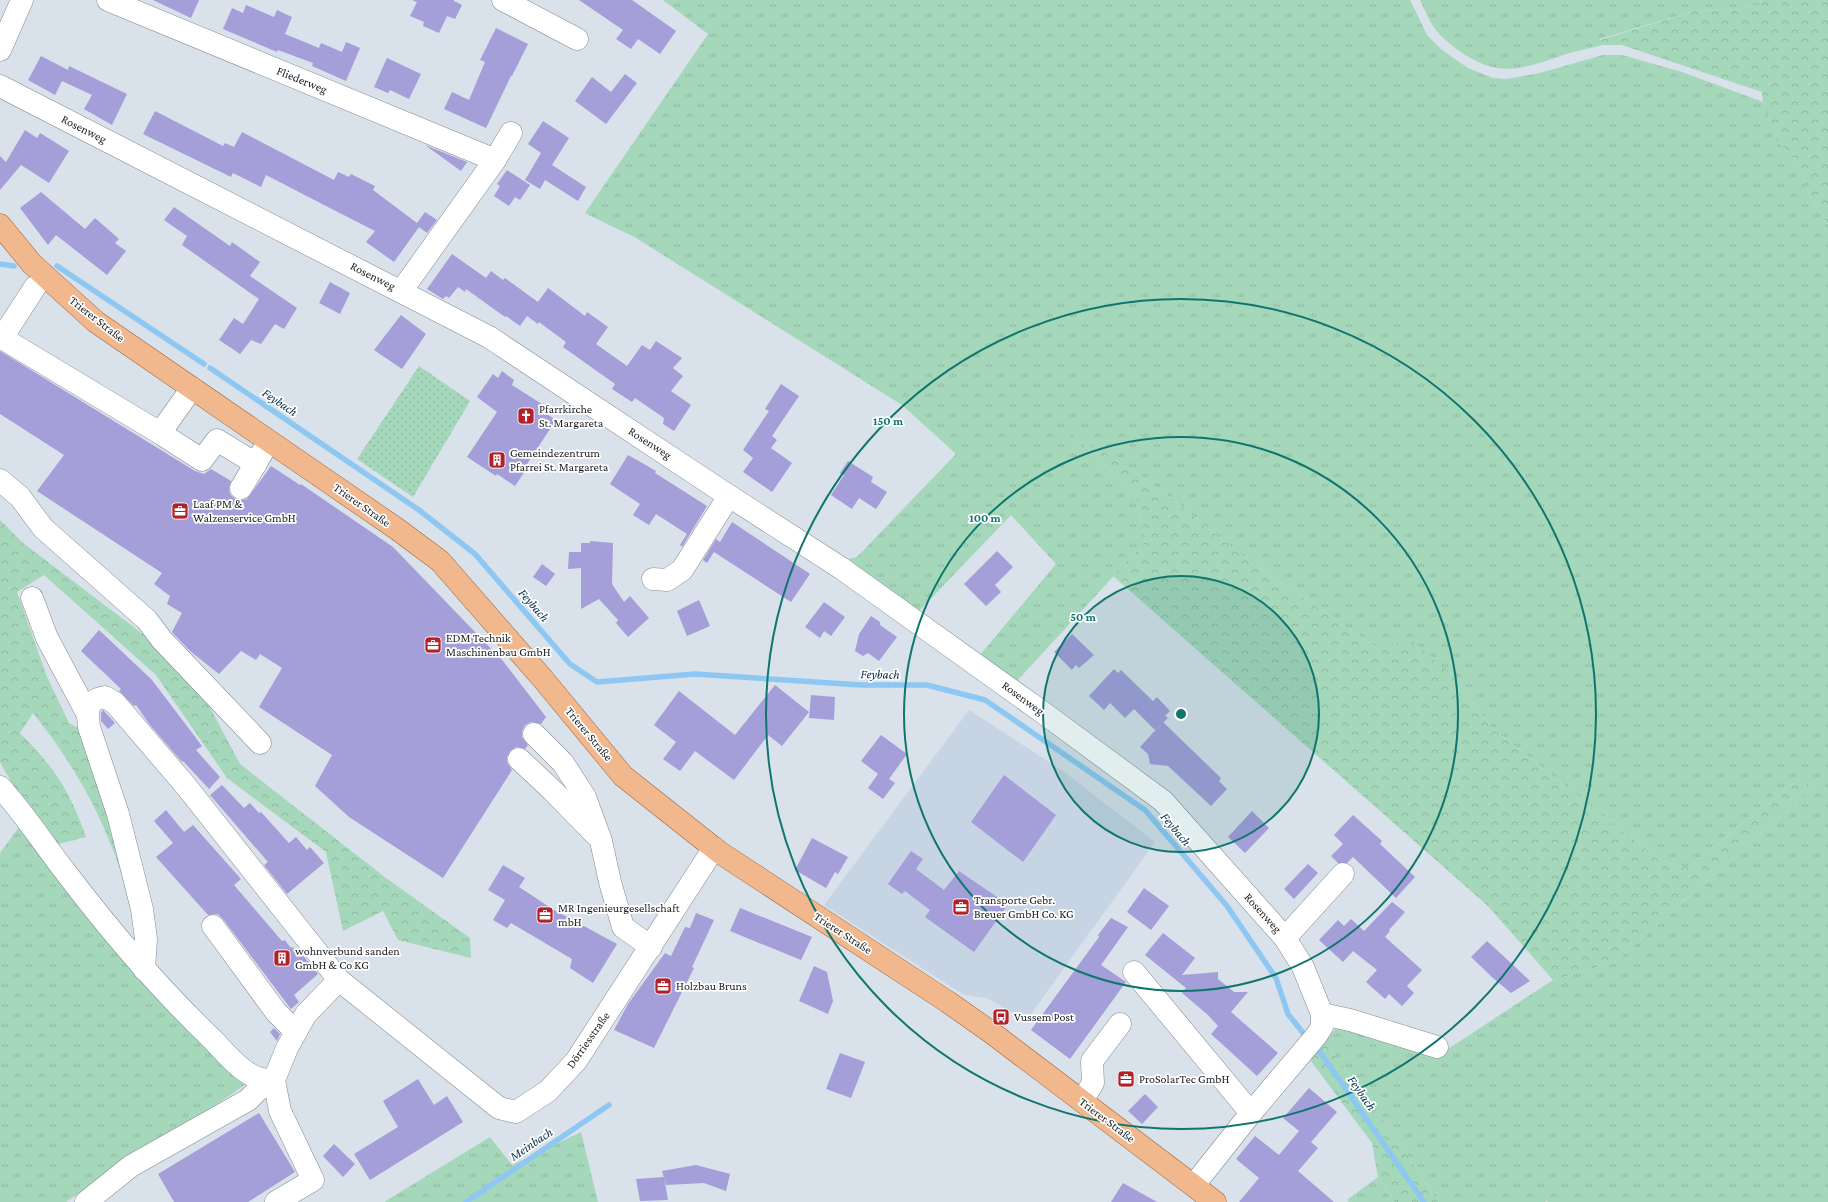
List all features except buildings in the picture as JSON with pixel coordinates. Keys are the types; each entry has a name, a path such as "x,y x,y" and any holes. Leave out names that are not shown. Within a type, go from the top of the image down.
{"main road":[{"name":"Trierer Straße","path":"0,225 32,264 96,322 397,529 440,561 543,679 623,776 714,848 948,1002 1215,1202"}],"street":[{"path":"0,50 22,0"},
{"name":"Fliederweg","path":"108,0 495,160"},
{"path":"503,0 577,38"},
{"name":"Rosenweg","path":"0,86 402,290 490,337 729,496 841,568 1045,714 1162,801 1285,938 1303,967 1322,1014"},
{"path":"402,290 495,160 511,133"},
{"path":"35,287 1,339 160,433 202,460 217,440 256,464"},
{"path":"160,433 192,388"},
{"path":"241,488 263,450 274,444"},
{"path":"0,480 20,497 43,528 147,620 162,640 260,743"},
{"path":"653,579 667,580 682,570 729,496"},
{"path":"32,598 47,638 87,713 89,727 118,814 142,909 146,939 144,969"},
{"name":"Dörriesstraße","path":"87,713 91,703 98,698 105,697 114,703 186,786 339,980 499,1108 516,1112 548,1091 576,1061 714,848"},
{"path":"534,734 563,763 581,792 601,841 610,882 623,927 650,947"},
{"path":"519,759 552,790 601,841"},
{"path":"0,787 15,804 66,873 122,944 179,1008 248,1074 270,1080"},
{"name":"Rosenweg","path":"1285,938 1343,874"},
{"path":"213,926 276,1012 296,1032"},
{"path":"1134,972 1251,1112"},
{"path":"86,1202 131,1166 248,1100 270,1080 306,1014 339,980"},
{"path":"1194,1185 1251,1112 1316,1036 1322,1027 1322,1014 1350,1020 1437,1047"},
{"path":"1082,1101 1093,1083 1092,1062 1120,1024"},
{"path":"270,1080 280,1111 313,1180 276,1202"}],"shaded area":[{"name":"Transporte Gebr. Breuer GmbH Co. KG","path":"969,710 1063,771 1155,842 1026,1021 987,998 964,995 824,905"}],"green space":[{"path":"663,0 1410,0 1427,35 1442,50 1468,68 1493,78 1507,79 1540,73 1603,55 1622,55 1682,72 1763,102 1777,140 1800,166 1812,202 1828,224 1828,1202 1438,1202 1395,1136 1324,1040 1338,1027 1442,1053 1553,980 1615,962 1811,789 1799,779 1688,868 1658,859 1492,728 1449,672 1379,649 1249,561 1165,493 1068,429 1136,497 1146,541 1015,683 980,655 1056,564 1011,515 919,611 859,569 849,559 857,557 956,454 902,405 636,238 585,213 708,34"},
{"path":"1420,0 1761,0 1760,5 1722,11 1698,10 1600,39 1602,45 1528,66 1505,69 1483,64 1458,50 1449,43 1434,27"},
{"path":"1761,0 1828,0 1828,224 1812,202 1800,166 1777,140 1763,102 1762,92 1622,45 1602,45 1600,40 1698,10 1722,11 1760,5"},
{"path":"419,366 470,401 413,497 357,459"},
{"path":"1066,427 1165,493 1249,561 1379,649 1409,638 1449,672 1492,728 1658,859 1688,868 1799,779 1811,789 1615,962 1553,980 1488,906 1113,576 1146,541 1136,497"},
{"path":"0,520 23,543 190,670 240,764 386,878 470,938 471,958 398,940 383,911 343,931 326,852 227,778 156,675 44,575 17,592 47,677 69,723 83,731 139,911 131,912 116,857 88,795 68,761 33,713 20,733 32,745 60,780 74,806 86,837 55,845 21,799 0,762"},
{"path":"19,827 246,1084 175,1133 118,1167 66,1202 0,1202 0,853"},
{"path":"1324,1040 1395,1136 1438,1202 1395,1202 1378,1177 1372,1143 1308,1057"},
{"path":"581,1132 598,1202 384,1202 490,1137 512,1165"},
{"path":"1378,1177 1395,1202 1349,1202 1347,1200"}],"waterway":[{"name":"Feybach","path":"0,264 14,266"},
{"name":"Feybach","path":"57,266 204,364"},
{"name":"Feybach","path":"210,368 419,510 475,554 570,664 597,682 695,674 861,685 927,685 985,700 1145,810 1227,906 1276,978 1288,1014 1308,1039"},
{"name":"Feybach","path":"1313,1045 1322,1055 1424,1202"},
{"name":"Meinbach","path":"466,1202 609,1105"}],"place":[{"name":"Pfarrkirche St. Margareta","path":"526,416"},
{"name":"Gemeindezentrum Pfarrei St. Margareta","path":"497,460"},
{"name":"Laaf PM & Walzenservice GmbH","path":"180,511"},
{"name":"EDM Technik Maschinenbau GmbH","path":"433,645"},
{"name":"Transporte Gebr. Breuer GmbH Co. KG","path":"961,907"},
{"name":"MR Ingenieurgesellschaft mbH","path":"545,915"},
{"name":"wohnverbund sanden GmbH & Co KG","path":"282,958"},
{"name":"Holzbau Bruns","path":"663,986"},
{"name":"Vussem Post","path":"1001,1017"},
{"name":"ProSolarTec GmbH","path":"1126,1079"}]}
